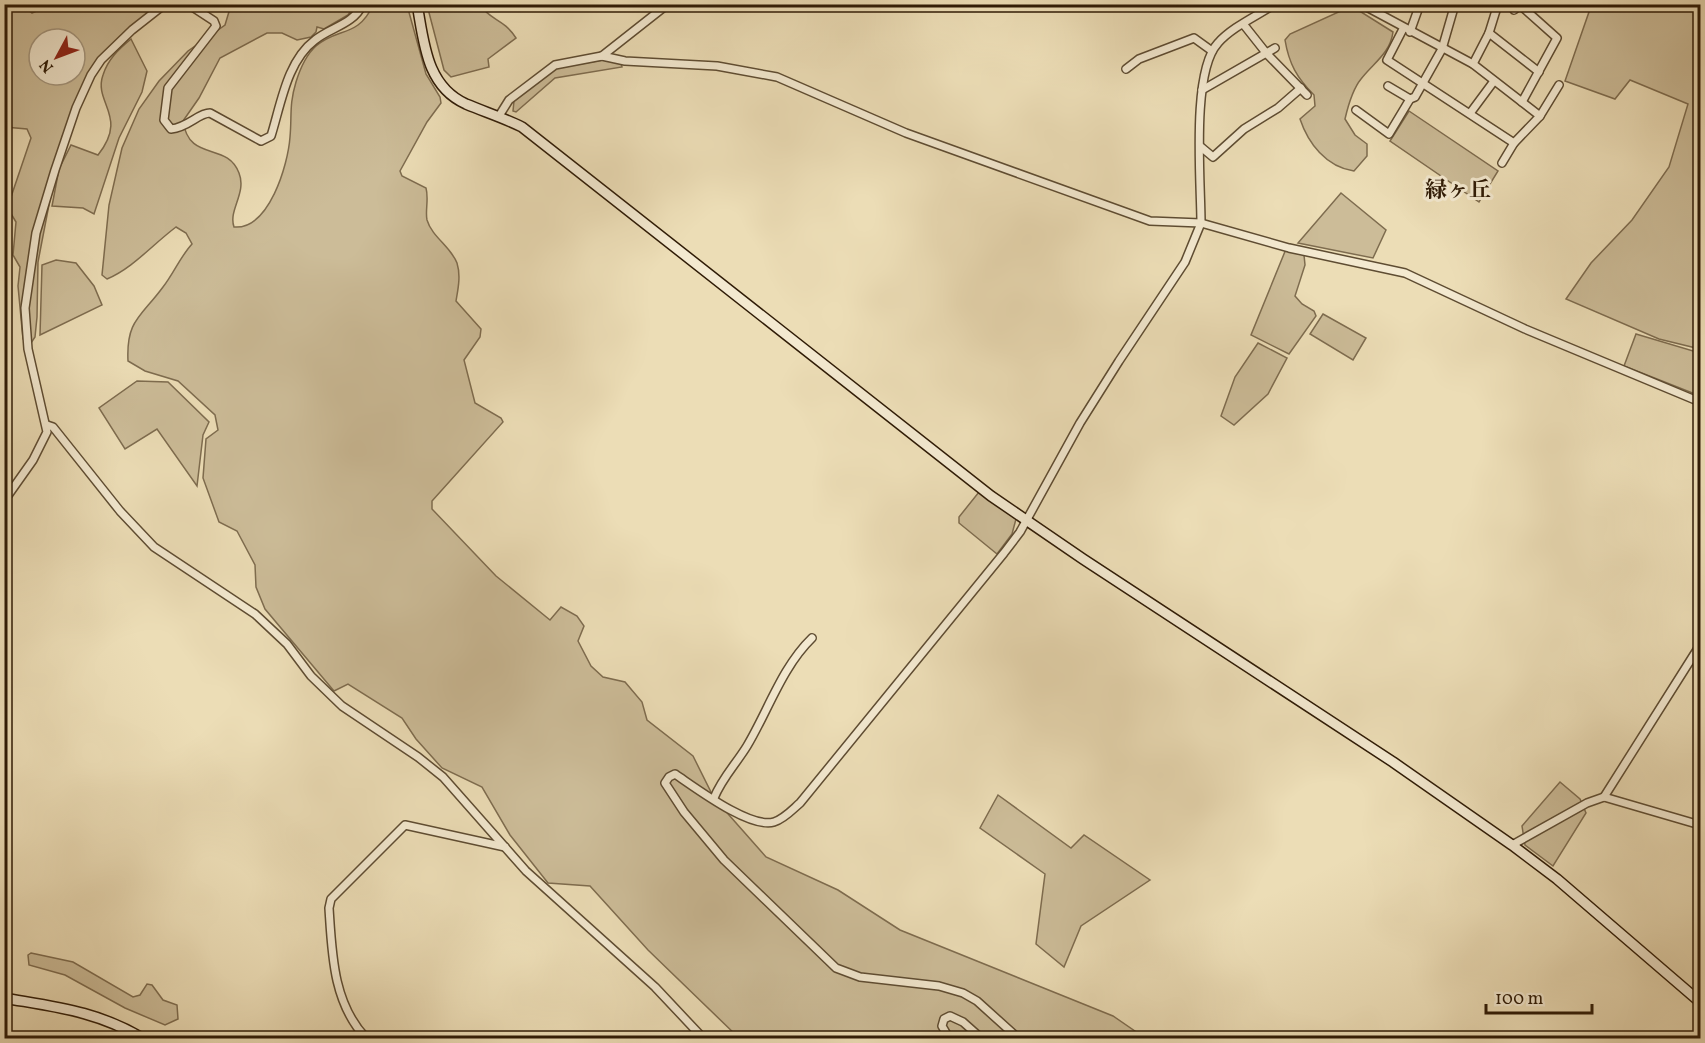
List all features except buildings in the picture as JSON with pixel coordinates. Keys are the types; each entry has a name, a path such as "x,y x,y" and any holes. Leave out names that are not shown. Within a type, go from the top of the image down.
{"street":[{"path":"4,501 33,460 44,439 47,425 32,372 26,318 36,233 76,108 91,75 101,60 132,30 165,4"},
{"path":"188,4 214,21 216,26 206,43 168,88 164,120 171,129 186,127 204,113 210,113 261,141 271,136 291,75 302,52 316,39 355,16 363,4"},
{"path":"417,4 429,64 437,80 452,95 465,103 522,127 991,496 1028,519 1083,559 1289,693 1512,845 1557,879 1701,1002"},
{"path":"602,56 668,4"},
{"path":"1018,1038 977,1001 963,993 939,986 860,977 836,968 724,860 684,812 665,783 675,774 741,816 763,823 780,820 800,803 1004,553 1028,519 1080,423 1185,262 1201,223 1202,90 1205,68 1212,51 1222,38 1275,4"},
{"path":"1361,4 1442,50 1473,64 1540,116"},
{"path":"1420,4 1407,30 1387,60 1471,112 1514,142"},
{"path":"1473,64 1489,33 1498,4"},
{"path":"1356,110 1389,134 1410,99 1415,97 1437,54 1442,50 1454,5"},
{"path":"1514,10 1520,5 1557,38 1522,102"},
{"path":"1244,25 1267,54 1307,95"},
{"path":"1489,33 1539,72"},
{"path":"1126,69 1139,59 1194,38 1212,51"},
{"path":"1202,90 1275,48"},
{"path":"499,116 509,100 555,65 602,56 625,61 717,66 777,77 906,133 1150,221 1201,223 1289,248 1405,273 1525,329 1701,402"},
{"path":"1471,112 1494,81"},
{"path":"1502,163 1514,142 1540,116 1558,85"},
{"path":"1388,86 1410,99"},
{"path":"1201,147 1213,158 1245,129 1278,108 1301,88"},
{"path":"47,425 53,427 120,512 154,547 255,614 287,644 311,676 342,706 418,757 443,777 526,871 655,987 703,1038"},
{"path":"714,798 720,784 746,747 793,657 812,638"},
{"path":"1604,797 1701,645"},
{"path":"1512,845 1587,803 1604,797 1701,825"},
{"path":"366,1038 353,1024 334,976 329,908 331,899 405,825 505,847"},
{"path":"4,998 89,1013 121,1026 142,1038"},
{"path":"949,1038 942,1026 945,1019 950,1016 963,1022 981,1038"}],"shaded area":[{"path":"23,5 32,13 43,8 42,5 160,5 131,26 100,66 62,137 38,262 37,317 35,337 31,343 23,339 18,286 20,267 13,255 16,222 10,212 11,197 31,138 27,129 5,127 4,12"},
{"path":"231,5 355,5 348,15 324,29 317,27 311,37 297,40 282,33 267,33 220,58 199,98 183,121 187,134 193,142 226,157 239,173 241,187 233,214 234,227 246,225 257,218 267,207 281,179 291,129 294,90 301,67 309,54 324,40 361,23 373,5 407,5 426,74 440,97 441,103 427,122 400,171 402,176 426,188 429,226 457,263 459,278 456,301 481,329 480,337 464,360 475,403 501,418 503,422 432,501 432,509 496,576 550,620 561,607 577,616 584,626 578,641 591,666 603,677 625,682 642,702 647,720 693,756 714,798 766,857 838,890 900,930 1113,1016 1145,1038 739,1038 648,950 590,886 548,883 510,835 482,787 442,768 416,739 402,718 348,684 334,691 265,609 256,587 255,565 237,531 219,522 203,478 206,439 218,430 215,415 178,381 145,371 128,361 132,327 167,282 192,244 186,233 176,227 125,269 107,279 102,275 109,205 122,148 139,109 159,81 188,51 225,25"},
{"path":"427,5 480,5 516,38 488,59 489,67 451,77 444,70"},
{"path":"1595,5 1700,5 1700,349 1659,339 1566,299 1591,263 1632,220 1669,167 1688,104 1630,80 1615,99 1565,81 1589,12"},
{"path":"1345,9 1358,10 1393,32 1385,52 1358,83 1345,119 1355,135 1367,144 1367,156 1354,171 1335,165 1327,159 1313,145 1303,128 1300,119 1315,106 1314,95 1295,70 1285,40 1290,34"},
{"path":"131,39 147,71 142,92 119,138 94,214 83,208 52,206 59,169 71,145 98,155 107,142 111,120 102,94 103,75 111,59"},
{"path":"603,60 621,63 622,67 555,78 516,112 513,111 514,101 557,68"},
{"path":"1409,111 1498,171 1479,202 1390,141"},
{"path":"1341,193 1386,230 1373,258 1298,243"},
{"path":"1286,249 1304,255 1305,265 1295,296 1302,304 1314,311 1316,316 1289,354 1251,335"},
{"path":"56,260 76,263 94,286 102,305 40,335 42,265"},
{"path":"1323,314 1366,338 1353,360 1310,334"},
{"path":"1636,334 1700,353 1700,396 1624,366"},
{"path":"1258,343 1287,358 1268,394 1234,425 1221,416 1235,377"},
{"path":"137,381 168,382 209,422 203,435 197,486 157,429 125,449 99,408"},
{"path":"979,492 1016,519 1012,534 997,554 959,523 959,517"},
{"path":"1560,782 1580,799 1586,813 1553,866 1525,845 1522,826"},
{"path":"998,795 1071,848 1084,835 1150,880 1081,926 1064,967 1036,944 1045,874 980,828"},
{"path":"31,953 73,962 133,997 140,995 147,984 152,985 163,1000 177,1005 178,1019 165,1025 125,1008 65,975 29,965 28,955"}],"district":[{"name":"緑ヶ丘","path":"1458,189"}]}
